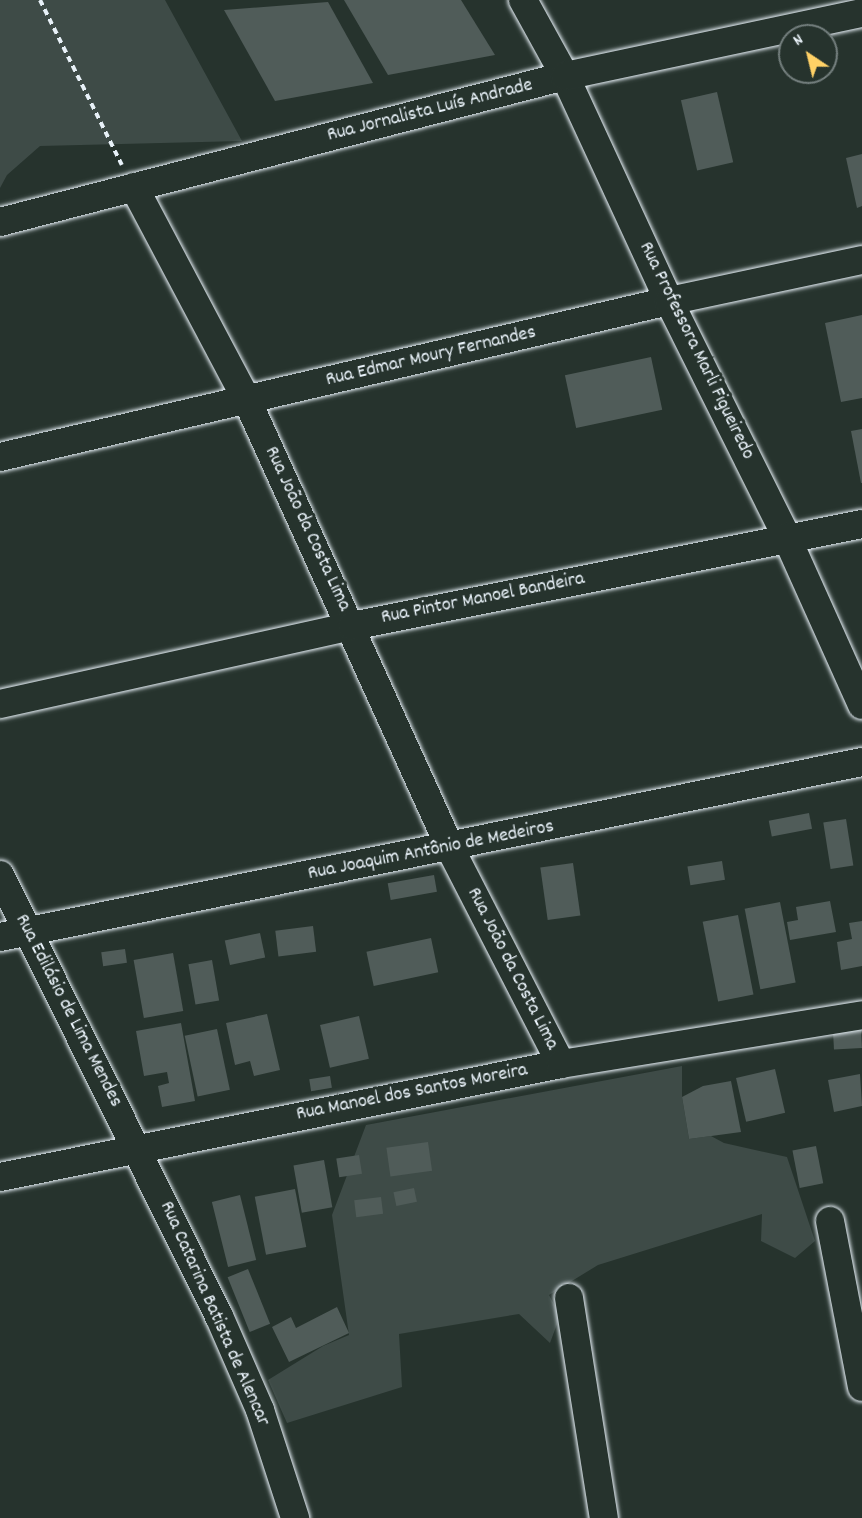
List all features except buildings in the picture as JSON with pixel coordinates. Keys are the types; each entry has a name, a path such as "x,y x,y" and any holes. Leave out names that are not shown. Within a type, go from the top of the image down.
{"street":[{"name":"Rua Professora Marli Figueiredo","path":"523,0 565,76 669,301 787,538 862,705"},
{"name":"Rua Jornalista Luís Andrade","path":"0,222 565,76 862,13"},
{"name":"Rua João da Costa Lima","path":"134,187 247,400 450,848 561,1064"},
{"name":"Rua Edmar Moury Fernandes","path":"0,457 669,301 862,260"},
{"name":"Rua Pintor Manoel Bandeira","path":"0,704 351,626 862,524"},
{"name":"Rua Joaquim Antônio de Medeiros","path":"0,937 450,848 862,762"},
{"name":"Rua Edilásio de Lima Mendes","path":"0,875 137,1148"},
{"name":"Rua Manoel dos Santos Moreira","path":"0,1177 561,1064 862,1015"},
{"name":"Rua Catarina Batista de Alencar","path":"137,1148 237,1356 260,1410 295,1518"},
{"path":"830,1221 862,1387"},
{"path":"569,1298 604,1518"}],"path":[{"path":"40,0 70,64 134,187"}],"shaded area":[{"path":"0,0 165,0 242,141 40,146 7,175 0,188"},
{"path":"682,1066 682,1097 689,1139 711,1136 724,1143 787,1157 815,1241 795,1258 761,1241 762,1214 598,1265 549,1295 560,1316 550,1343 519,1314 399,1334 402,1387 287,1423 268,1380 323,1346 349,1335 332,1215 366,1125"}]}
